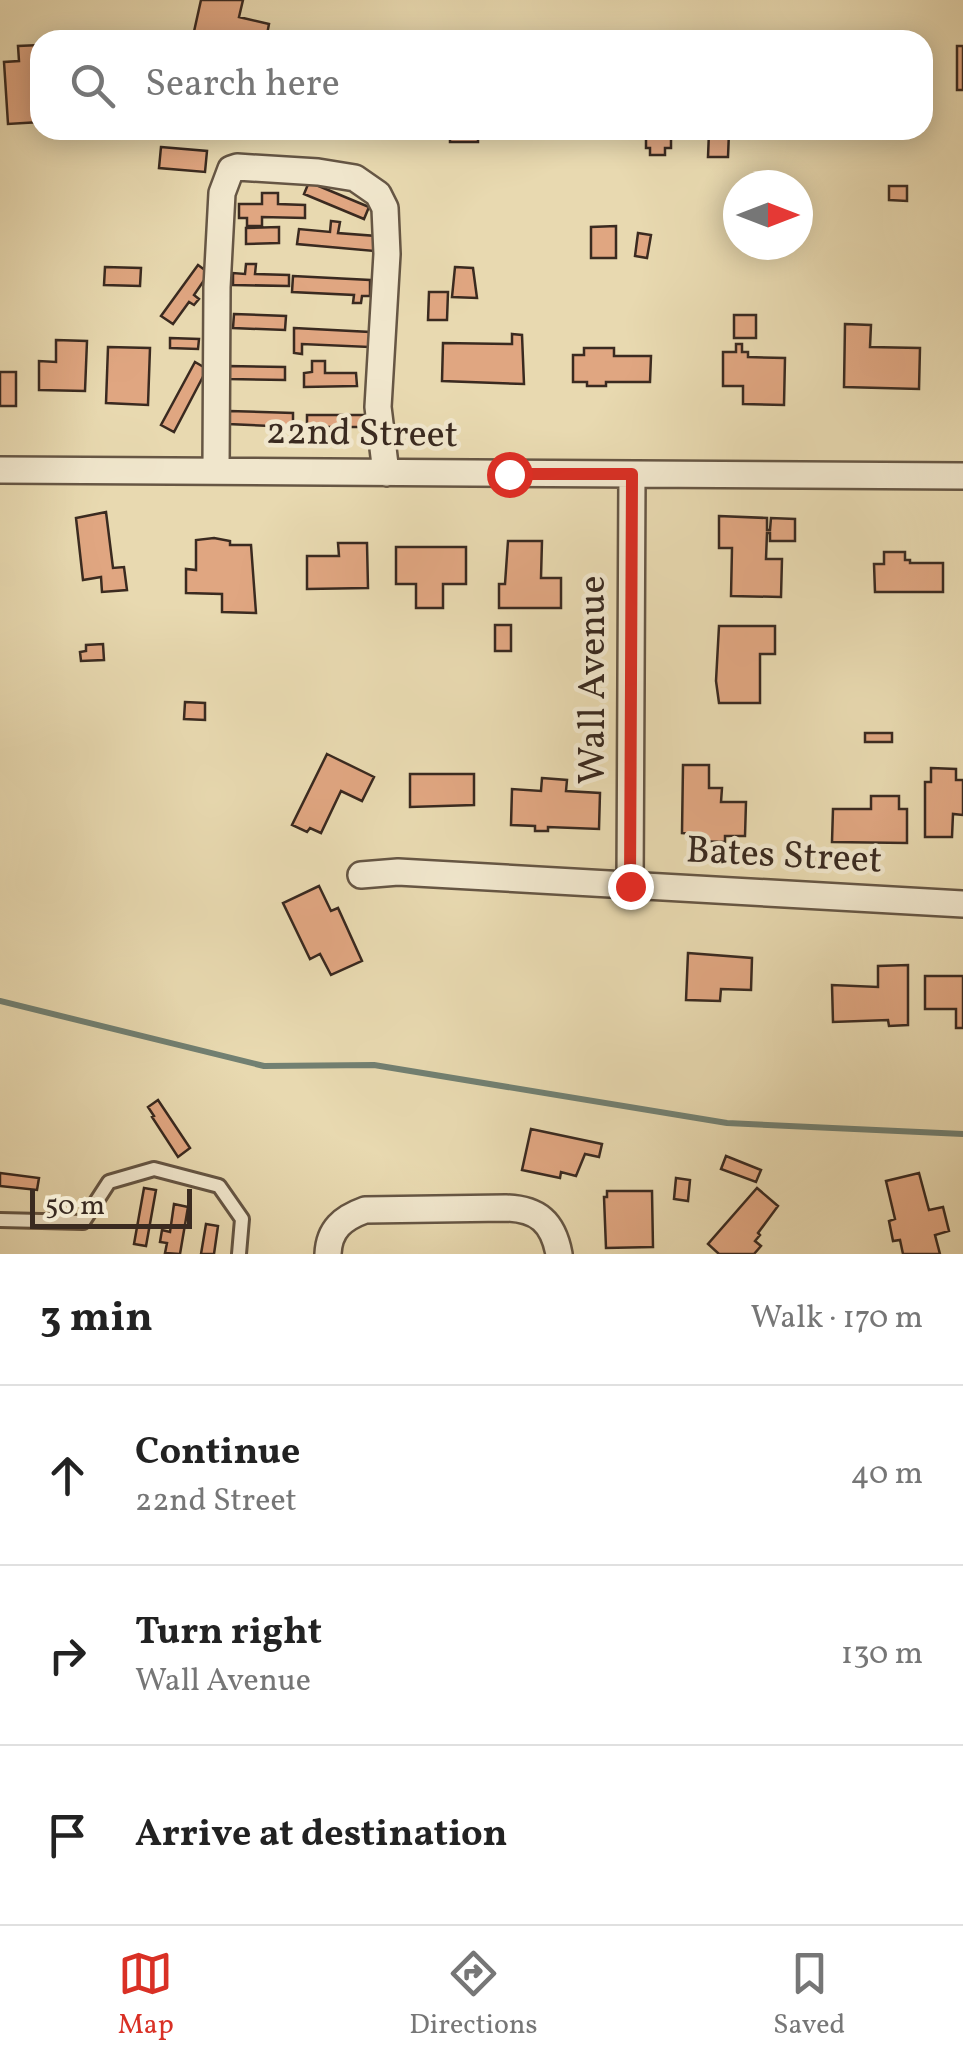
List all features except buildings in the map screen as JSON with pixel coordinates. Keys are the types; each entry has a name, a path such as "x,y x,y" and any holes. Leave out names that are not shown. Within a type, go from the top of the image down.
{"street":[{"path":"216,470 222,193 231,169 237,167 355,178 378,194 385,208 387,254 378,407 386,473"},
{"name":"22nd Street","path":"0,470 963,476"},
{"name":"Wall Avenue","path":"630,886 632,474"},
{"name":"Bates Street","path":"361,875 398,872 963,904"},
{"path":"328,1254 335,1228 346,1217 365,1210 529,1208 544,1218 554,1232 559,1254"}],"lane":[{"path":"0,1220 84,1222 109,1182 154,1169 219,1186 242,1219 239,1254"}],"waterway":[{"path":"0,1001 264,1066 374,1065 727,1123 963,1134"}],"route":[{"path":"509,474 632,474 630,886"}]}
